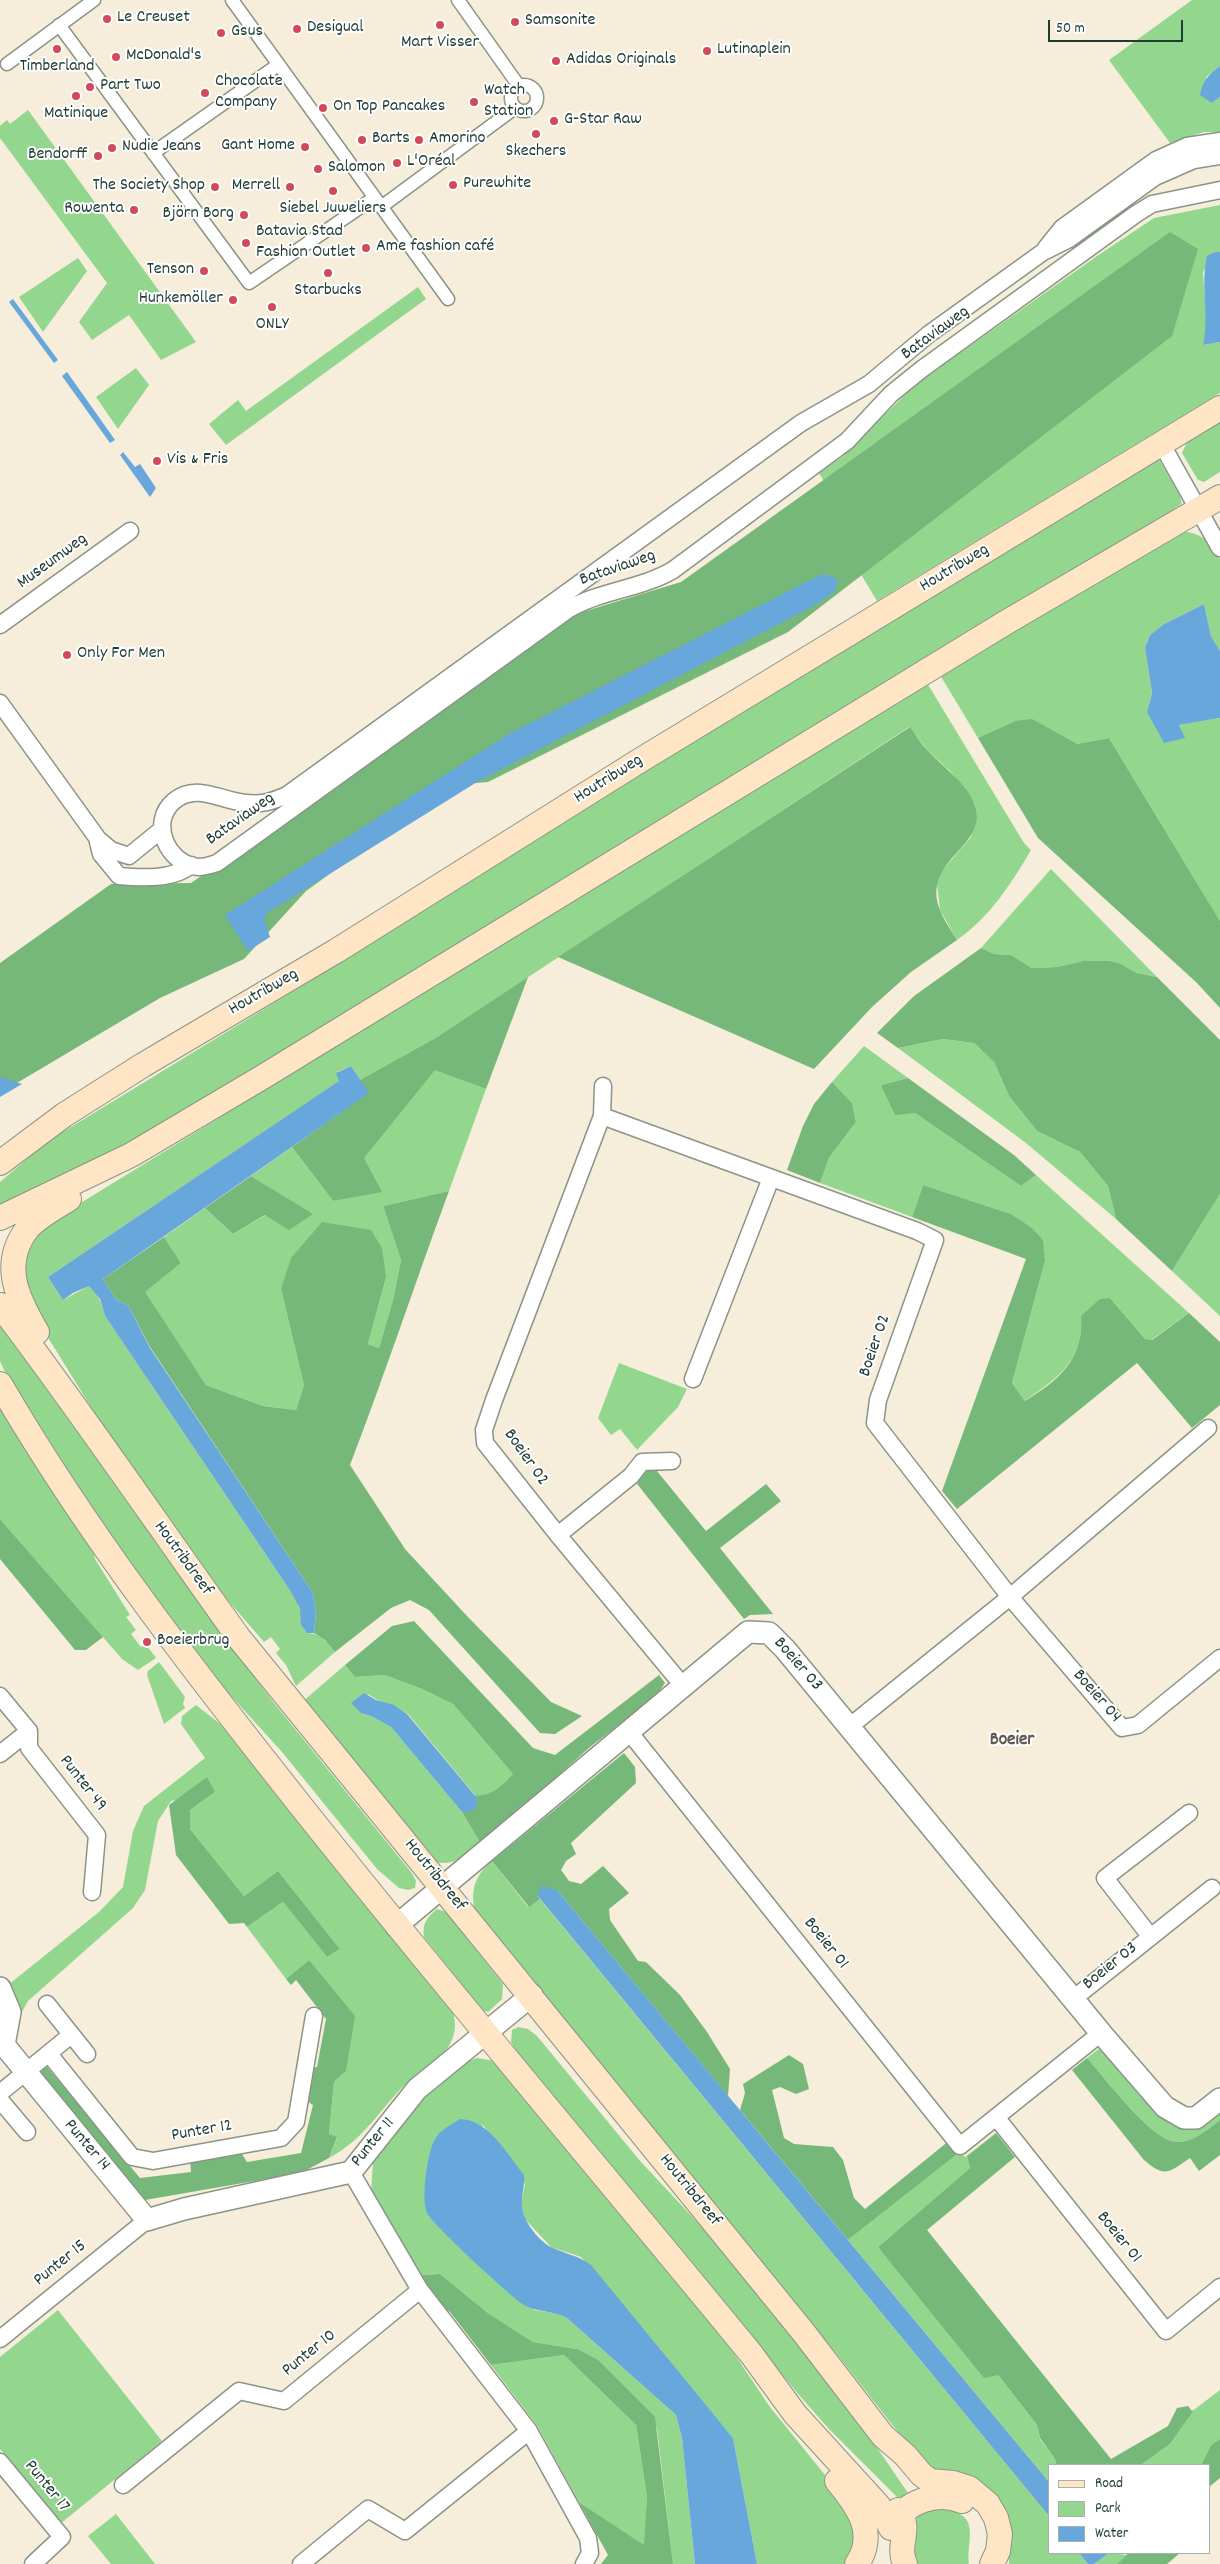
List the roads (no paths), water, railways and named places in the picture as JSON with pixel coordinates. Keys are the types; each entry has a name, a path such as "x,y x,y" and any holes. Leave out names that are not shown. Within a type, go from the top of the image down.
{"main road":[{"name":"Houtribweg","path":"1,1165 64,1115 143,1065 336,951 639,761 1220,408"},
{"path":"66,1392 60,1371 13,1289 10,1279 11,1260 16,1243 29,1227 131,1155 287,1063 997,628 1220,498"},
{"path":"0,1218 131,1155"},
{"name":"Houtribdreef","path":"0,1305 66,1392 154,1520 239,1638 532,1995 804,2333 884,2436 905,2455 935,2490"},
{"path":"0,1384 109,1554 207,1688 396,1926 752,2355 795,2414 896,2521"},
{"path":"795,2414 812,2452 860,2513 866,2537 857,2564"},
{"path":"892,2564 887,2541 896,2521 916,2503 935,2490 953,2483 969,2488 988,2504 998,2526 1000,2542 992,2563"}],"street":[{"path":"6,64 94,0"},
{"path":"232,0 448,299"},
{"path":"458,0 519,86"},
{"path":"59,25 249,283 377,202 515,108 528,111 537,102 537,94 533,88 526,85 519,86 511,95 515,108"},
{"path":"153,153 278,64"},
{"name":"Bataviaweg","path":"1043,252 1062,228 1156,160 1188,146 1220,141"},
{"name":"Bataviaweg","path":"161,830 166,810 180,796 194,792 209,793 246,803 267,803 287,795 801,422 884,374 929,334 1043,252 1069,239 1155,177 1194,160 1220,156"},
{"name":"Bataviaweg","path":"98,840 101,854 119,876 139,878 182,873 191,865 198,867 217,863 569,609 600,594 659,579 674,570 847,441 891,394 1006,307 1136,214 1152,204 1220,190"},
{"name":"Bataviaweg","path":"1187,196 1220,195"},
{"path":"1161,443 1220,548"},
{"name":"Museumweg","path":"0,625 130,531"},
{"path":"0,703 98,840 111,850 129,856 161,830 164,842 182,862 191,865"},
{"name":"Boeier 02","path":"603,1086 602,1116 494,1400 484,1430 485,1443 558,1535 684,1687"},
{"name":"Boeier 02","path":"602,1116 917,1231 935,1240 878,1400 875,1423 1010,1597"},
{"path":"693,1379 771,1178"},
{"path":"849,1727 1010,1597 1208,1428"},
{"path":"558,1535 631,1476 642,1462 672,1461"},
{"name":"Boeier 04","path":"1010,1597 1122,1728 1138,1725 1220,1658"},
{"name":"Boeier 03","path":"396,1926 630,1733 748,1632 769,1632 1101,2033"},
{"name":"Punter 49","path":"0,1696 29,1732 29,1748 97,1835 92,1892"},
{"path":"0,1754 29,1732"},
{"name":"Boeier 01","path":"630,1733 960,2146 1101,2033"},
{"name":"Boeier 03","path":"1150,1936 1105,1878 1189,1813"},
{"name":"Boeier 03","path":"1073,1999 1212,1888"},
{"name":"Punter 14","path":"0,1988 10,2012 4,2046 147,2220"},
{"name":"Punter 11","path":"147,2220 184,2209 351,2172 417,2089 532,1995"},
{"path":"47,2004 87,2054"},
{"name":"Punter 12","path":"48,2054 132,2157 152,2161 282,2138 296,2122 314,2016"},
{"path":"1101,2033 1165,2107 1184,2118 1196,2118 1220,2098"},
{"path":"27,2132 1,2093 72,2035"},
{"name":"Boeier 01","path":"996,2117 1166,2331 1220,2288"},
{"path":"351,2172 420,2290 529,2431 588,2538 590,2553 584,2564"},
{"name":"Punter 15","path":"0,2339 147,2220"},
{"name":"Punter 10","path":"122,2485 239,2391 284,2401 420,2290"},
{"path":"301,2564 368,2509 405,2531 529,2431"},
{"name":"Punter 17","path":"0,2462 62,2537 33,2564"}],"water":[{"path":"1220,66 1220,97 1212,103 1200,95 1207,78"},
{"path":"1220,252 1220,342 1203,345 1206,322 1205,267 1207,256"},
{"path":"13,299 58,360 54,363 9,302"},
{"path":"67,372 115,440 110,443 62,376"},
{"path":"123,452 135,467 140,464 156,488 150,497 120,455"},
{"path":"822,574 838,579 835,591 817,604 477,782 267,913 264,919 270,937 248,951 225,915 509,734"},
{"path":"1204,604 1211,636 1220,651 1220,718 1179,725 1185,738 1164,743 1147,712 1152,693 1145,648 1150,635 1164,624"},
{"path":"351,1066 369,1093 103,1279 116,1300 128,1305 150,1348 313,1593 316,1613 314,1633 307,1633 301,1625 300,1608 289,1589 105,1316 100,1299 89,1286 63,1300 48,1277 339,1081 336,1073"},
{"path":"0,1077 22,1084 0,1097"},
{"path":"364,1693 376,1700 394,1705 407,1714 477,1798 476,1808 470,1812 462,1812 391,1727 361,1713 351,1703"},
{"path":"542,1886 557,1890 1048,2481 1048,2515 537,1895"},
{"path":"460,2119 480,2125 489,2132 504,2148 524,2175 523,2212 528,2224 537,2235 551,2247 591,2265 733,2438 757,2564 695,2564 682,2438 676,2415 567,2318 529,2308 516,2299 456,2245 427,2213 425,2187 431,2147 439,2134"},
{"path":"1080,2554 1108,2554 1094,2564 1088,2564"}],"place":[{"name":"Le Creuset","path":"107,19"},
{"name":"Samsonite","path":"515,22"},
{"name":"Mart Visser","path":"440,25"},
{"name":"Desigual","path":"297,29"},
{"name":"Gsus","path":"221,33"},
{"name":"Timberland","path":"57,49"},
{"name":"Lutinaplein","path":"707,51"},
{"name":"McDonald's","path":"116,57"},
{"name":"Adidas Originals","path":"556,61"},
{"name":"Part Two","path":"90,87"},
{"name":"Chocolate Company","path":"205,93"},
{"name":"Matinique","path":"76,96"},
{"name":"Watch Station","path":"474,102"},
{"name":"On Top Pancakes","path":"323,108"},
{"name":"G-Star Raw","path":"554,121"},
{"name":"Skechers","path":"536,134"},
{"name":"Barts","path":"362,140"},
{"name":"Amorino","path":"419,140"},
{"name":"Gant Home","path":"305,147"},
{"name":"Nudie Jeans","path":"112,148"},
{"name":"Bendorff","path":"98,156"},
{"name":"L'Oréal","path":"397,163"},
{"name":"Salomon","path":"318,169"},
{"name":"Purewhite","path":"453,185"},
{"name":"The Society Shop","path":"215,187"},
{"name":"Merrell","path":"290,187"},
{"name":"Siebel Juweliers","path":"333,191"},
{"name":"Rowenta","path":"134,210"},
{"name":"Björn Borg","path":"244,215"},
{"name":"Batavia Stad Fashion Outlet","path":"246,243"},
{"name":"Ame fashion café","path":"366,248"},
{"name":"Tenson","path":"204,271"},
{"name":"Starbucks","path":"328,273"},
{"name":"Hunkemöller","path":"233,300"},
{"name":"ONLY","path":"272,307"},
{"name":"Vis & Fris","path":"157,461"},
{"name":"Only For Men","path":"67,655"},
{"name":"Boeierbrug","path":"147,1642"}],"district":[{"name":"Boeier","path":"1012,1741"}]}
